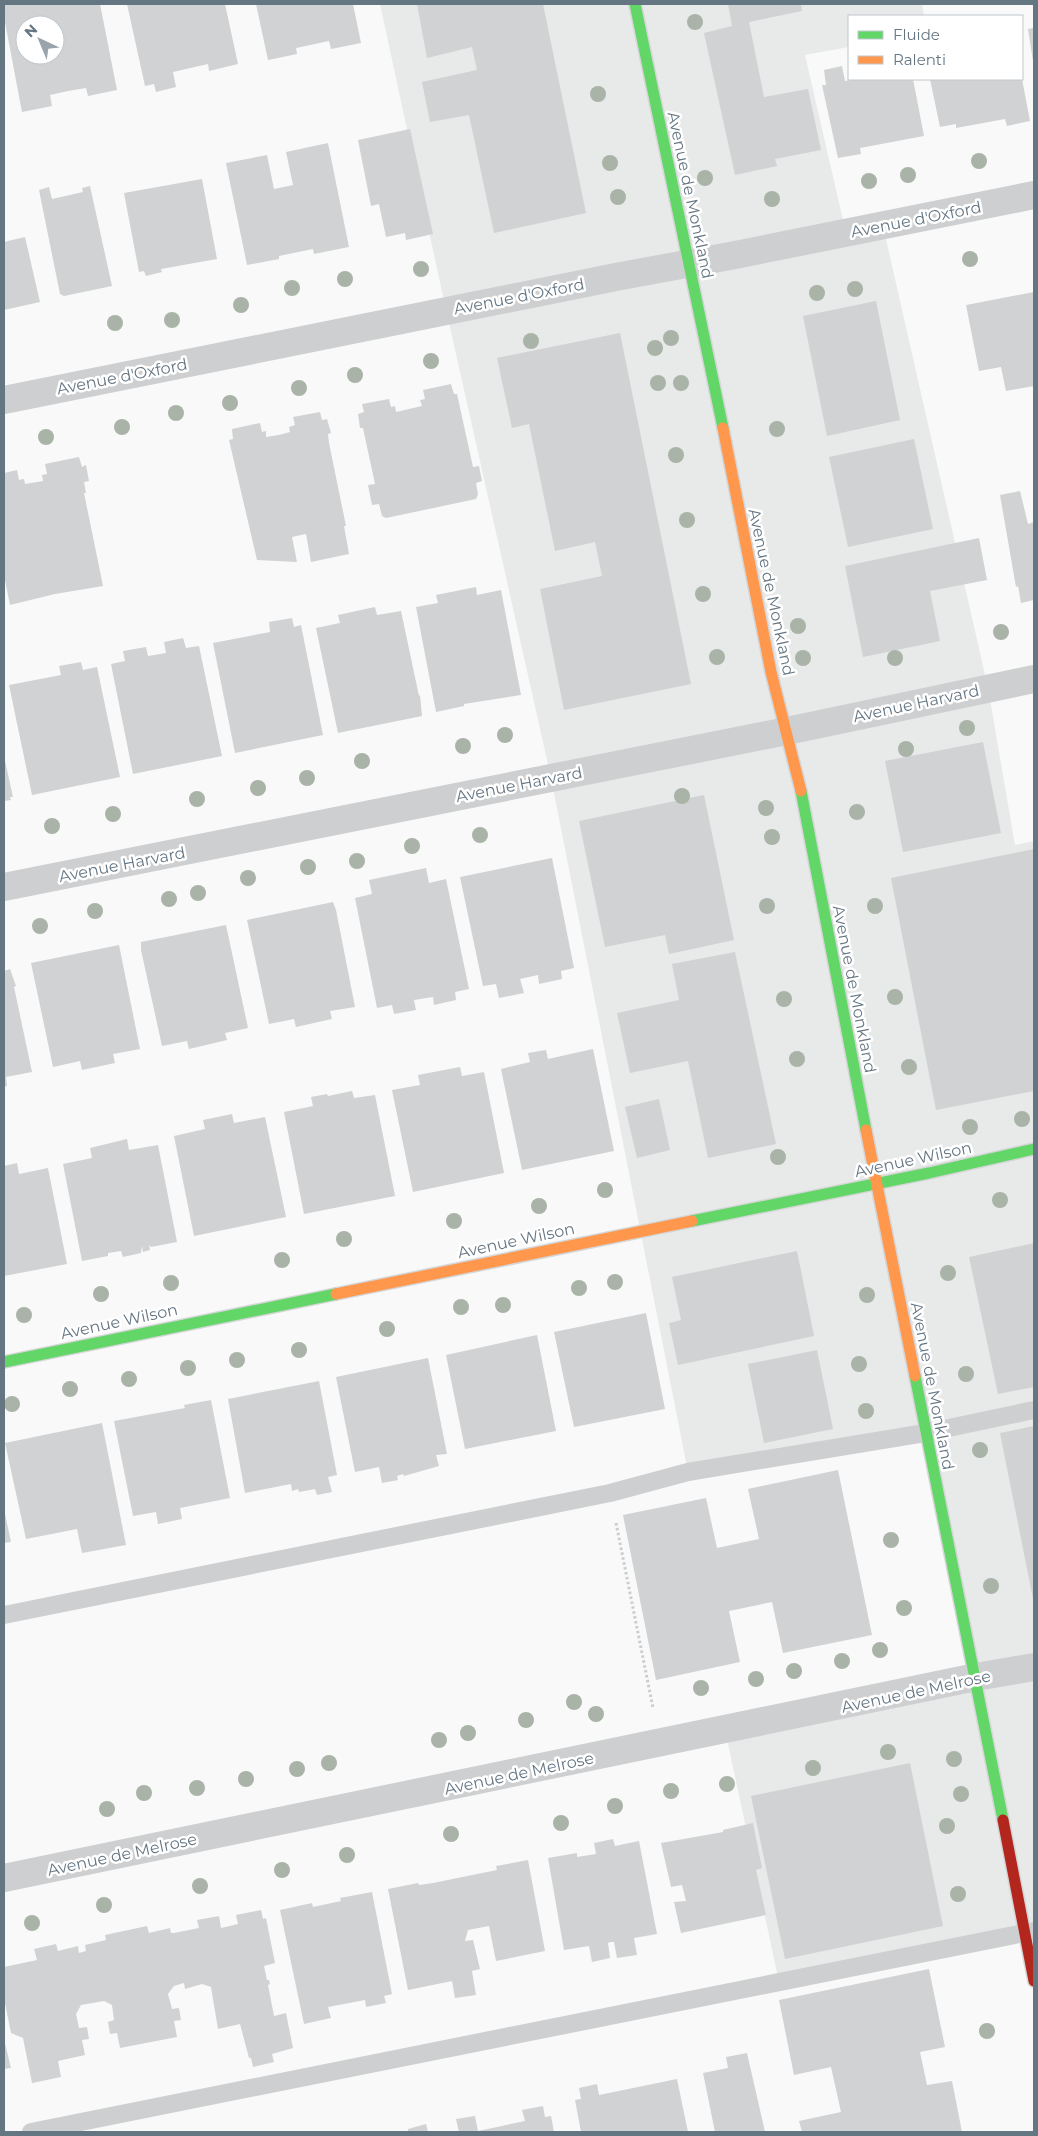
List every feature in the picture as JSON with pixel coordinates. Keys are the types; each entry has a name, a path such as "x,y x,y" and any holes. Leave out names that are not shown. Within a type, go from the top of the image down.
{"street":[{"name":"Avenue de Monkland","path":"635,4 771,672 798,777 876,1183 1029,1932 1034,1981"},
{"name":"Avenue d'Oxford","path":"4,400 1034,195"},
{"name":"Avenue Harvard","path":"4,888 740,738 787,731 1034,679"},
{"name":"Avenue Wilson","path":"4,1362 1034,1149"},
{"name":"Avenue de Melrose","path":"4,1878 1034,1667"}],"lane":[{"path":"4,1615 610,1493 688,1472 926,1433 1034,1410"},
{"path":"31,2132 1029,1932"}],"path":[{"path":"610,1493 654,1712"}],"shaded area":[{"path":"380,4 922,4 924,15 848,15 848,47 805,55 846,233 883,226 988,688 1015,845 1034,841 1034,1981 1024,1934 779,1982 725,1730 976,1678 925,1433 688,1472 551,778"}],"building":[{"path":"4,4 100,4 117,90 88,96 86,88 50,95 52,106 22,112 4,17"},
{"path":"127,4 225,4 238,64 209,71 208,64 173,72 176,87 156,92 154,84 145,86"},
{"path":"256,4 353,4 361,43 331,49 329,41 296,48 297,54 268,60"},
{"path":"417,4 543,4 586,213 494,233 469,115 430,122 422,82 477,70 472,47 427,58"},
{"path":"728,4 801,4 802,11 749,22 764,97 808,89 821,150 775,159 777,166 735,175 704,33 732,26"},
{"path":"1034,28 1034,61 1033,61 1028,29"},
{"path":"842,66 845,81 913,80 924,136 860,148 861,154 838,158 822,85 826,85 824,70"},
{"path":"930,80 1022,80 1030,121 1007,126 1005,119 956,128 956,124 940,127"},
{"path":"410,129 433,234 406,240 405,233 386,237 379,204 371,206 358,140"},
{"path":"328,143 349,247 314,254 313,249 279,256 279,259 247,265 226,163 267,155 274,189 293,185 286,152"},
{"path":"202,179 217,259 161,269 162,272 146,276 144,271 139,272 124,193"},
{"path":"90,186 112,286 64,296 60,294 39,190 49,187 52,199 83,192 82,188"},
{"path":"25,237 40,302 4,310 4,242"},
{"path":"1034,292 1034,386 1006,391 1001,367 979,371 966,305"},
{"path":"876,301 900,420 827,436 803,316"},
{"path":"620,333 691,684 564,710 540,589 602,576 595,542 555,551 529,424 512,428 497,358"},
{"path":"451,384 454,394 457,394 473,467 479,466 482,481 476,483 478,494 476,499 386,518 382,516 379,504 372,505 368,485 375,484 363,428 360,428 358,414 364,412 362,404 389,399 391,407 395,406 396,412 422,406 420,400 425,399 423,390"},
{"path":"320,412 322,420 327,419 331,433 328,434 329,443 346,526 344,526 349,554 311,562 306,534 292,537 297,562 257,560 229,440 233,439 232,429 260,423 262,432 266,431 266,437 279,435 290,432 289,427 295,425 293,417"},
{"path":"914,439 933,529 848,547 829,457"},
{"path":"79,457 82,467 86,465 89,481 84,482 86,493 84,493 103,586 55,594 10,605 4,575 4,473 17,470 19,480 24,479 25,484 43,481 42,475 47,474 45,464"},
{"path":"1020,491 1028,524 1034,522 1034,600 1021,603 1018,586 1016,587 1000,495"},
{"path":"979,538 987,580 930,591 940,641 863,657 845,566"},
{"path":"476,587 477,595 501,590 521,695 464,704 464,706 436,712 416,607 438,603 436,595"},
{"path":"375,607 377,615 401,611 420,695 422,716 338,733 316,628 340,623 338,615"},
{"path":"292,618 294,627 301,625 323,735 235,753 213,643 270,632 269,622"},
{"path":"183,638 186,648 199,646 222,756 133,774 111,664 125,661 123,651 146,647 148,656 166,653 164,642"},
{"path":"81,662 83,670 97,667 120,777 32,795 9,685 61,675 59,666"},
{"path":"983,742 1001,833 903,852 885,761"},
{"path":"4,756 13,797 10,797 11,800 4,801"},
{"path":"704,795 734,940 669,954 665,935 605,947 579,821"},
{"path":"1034,849 1034,1091 936,1110 891,878"},
{"path":"552,858 574,968 561,971 562,979 539,984 538,975 520,979 524,993 499,998 496,984 483,986 460,877"},
{"path":"426,868 429,883 446,879 469,989 455,992 456,1000 434,1005 433,997 414,1000 416,1010 394,1014 392,1005 377,1008 355,898 372,894 369,880"},
{"path":"333,902 355,1007 330,1011 332,1019 296,1027 294,1019 269,1024 247,920"},
{"path":"226,925 248,1028 225,1033 227,1040 189,1049 187,1041 162,1046 141,950 141,942"},
{"path":"119,945 140,1049 113,1054 115,1063 82,1070 80,1061 53,1067 31,963"},
{"path":"735,952 776,1144 708,1158 688,1061 630,1073 617,1013 679,1000 672,964"},
{"path":"10,969 16,986 14,987 32,1072 6,1077 7,1086 4,1087 4,971"},
{"path":"593,1049 614,1151 522,1170 501,1069 530,1062 528,1053 546,1050 548,1059"},
{"path":"460,1067 462,1076 484,1072 504,1173 413,1192 392,1090 420,1085 418,1075"},
{"path":"352,1091 354,1098 375,1095 395,1196 304,1214 284,1112 313,1106 311,1097"},
{"path":"659,1099 670,1150 637,1158 625,1107"},
{"path":"232,1114 234,1123 265,1117 286,1217 194,1236 174,1136 205,1129 203,1120"},
{"path":"127,1139 129,1150 158,1145 177,1242 151,1247 149,1245 150,1250 143,1252 142,1246 141,1253 123,1257 121,1251 108,1253 108,1256 82,1261 63,1164 92,1158 90,1148"},
{"path":"17,1163 19,1174 48,1168 67,1264 4,1276 4,1166"},
{"path":"1034,1243 1034,1387 998,1394 969,1257"},
{"path":"797,1251 814,1336 678,1365 669,1323 681,1320 672,1277"},
{"path":"646,1313 665,1409 574,1427 554,1332"},
{"path":"537,1335 556,1431 465,1449 446,1355"},
{"path":"817,1350 833,1429 764,1443 748,1364"},
{"path":"428,1358 447,1454 436,1455 439,1466 404,1476 403,1474 397,1476 398,1480 382,1483 379,1467 355,1472 336,1377"},
{"path":"319,1381 337,1475 328,1477 332,1492 317,1495 315,1489 299,1492 298,1489 292,1491 291,1484 245,1493 228,1399"},
{"path":"211,1400 230,1498 180,1508 182,1519 158,1524 156,1512 133,1516 114,1421 185,1408 184,1405"},
{"path":"102,1423 126,1545 82,1553 77,1529 26,1539 5,1443"},
{"path":"1034,1426 1034,1599 1033,1599 1000,1433"},
{"path":"838,1470 872,1635 783,1653 772,1602 729,1611 740,1662 656,1680 623,1515 706,1498 717,1548 759,1539 748,1489"},
{"path":"4,1509 11,1542 4,1543"},
{"path":"910,1763 943,1926 785,1959 751,1796"},
{"path":"753,1823 762,1868 756,1870 766,1915 681,1933 674,1902 686,1901 682,1885 671,1887 661,1843 723,1832 723,1830"},
{"path":"613,1839 615,1846 639,1841 657,1934 634,1938 637,1955 617,1958 614,1942 610,1942 608,1943 610,1958 592,1962 589,1946 564,1950 548,1858 577,1853 577,1857 596,1854 594,1843"},
{"path":"528,1860 545,1951 496,1961 489,1926 468,1930 465,1941 473,1940 480,1969 472,1971 476,1995 455,1998 452,1981 408,1990 388,1889 418,1883 419,1885 433,1883 497,1870 496,1866"},
{"path":"372,1892 392,1994 384,1996 386,2003 366,2007 365,2000 328,2007 331,2018 304,2024 280,1910 312,1903 313,1907 341,1901 340,1898"},
{"path":"261,1910 263,1919 266,1918 275,1963 264,1966 267,1980 269,1980 270,1984 268,1985 274,2016 286,2013 293,2048 272,2054 274,2062 253,2067 240,2024 218,2029 211,1987 202,1984 185,1989 184,1983 174,1986 168,1994 172,2009 179,2008 181,2020 174,2021 177,2037 120,2048 117,2033 110,2034 108,2022 114,2020 112,2005 104,2001 81,2005 76,2014 79,2028 87,2027 89,2039 82,2040 85,2055 58,2061 61,2077 32,2083 23,2038 11,2033 4,1998 4,1967 37,1960 34,1949 56,1944 58,1951 78,1946 79,1953 86,1951 85,1945 106,1940 105,1935 147,1926 149,1933 170,1928 171,1933 174,1933 199,1928 197,1920 219,1916 221,1928 238,1924 236,1915"},
{"path":"929,1969 945,2047 920,2052 927,2085 952,2081 962,2132 802,2132 799,2121 841,2112 831,2067 794,2075 779,2000"},
{"path":"4,2039 11,2068 4,2069"},
{"path":"747,2053 765,2132 715,2132 703,2073 728,2068 726,2057"},
{"path":"677,2079 688,2132 581,2132 575,2100 581,2099 579,2088 597,2084 599,2095"},
{"path":"543,2106 545,2117 551,2116 554,2132 459,2132 456,2119 475,2116 478,2131 525,2121 522,2110"},
{"path":"426,2124 428,2132 408,2132 408,2129"}],"traffic: fast":[{"path":"635,4 723,428"},
{"path":"801,791 866,1130"},
{"path":"692,1221 929,1173 1034,1149"},
{"path":"4,1362 336,1294"},
{"path":"915,1376 1003,1820"}],"traffic: slow":[{"path":"723,428 771,672 801,791"},
{"path":"866,1130 915,1376"},
{"path":"336,1294 692,1221"}],"traffic: jam":[{"path":"1003,1820 1034,1981"}]}
